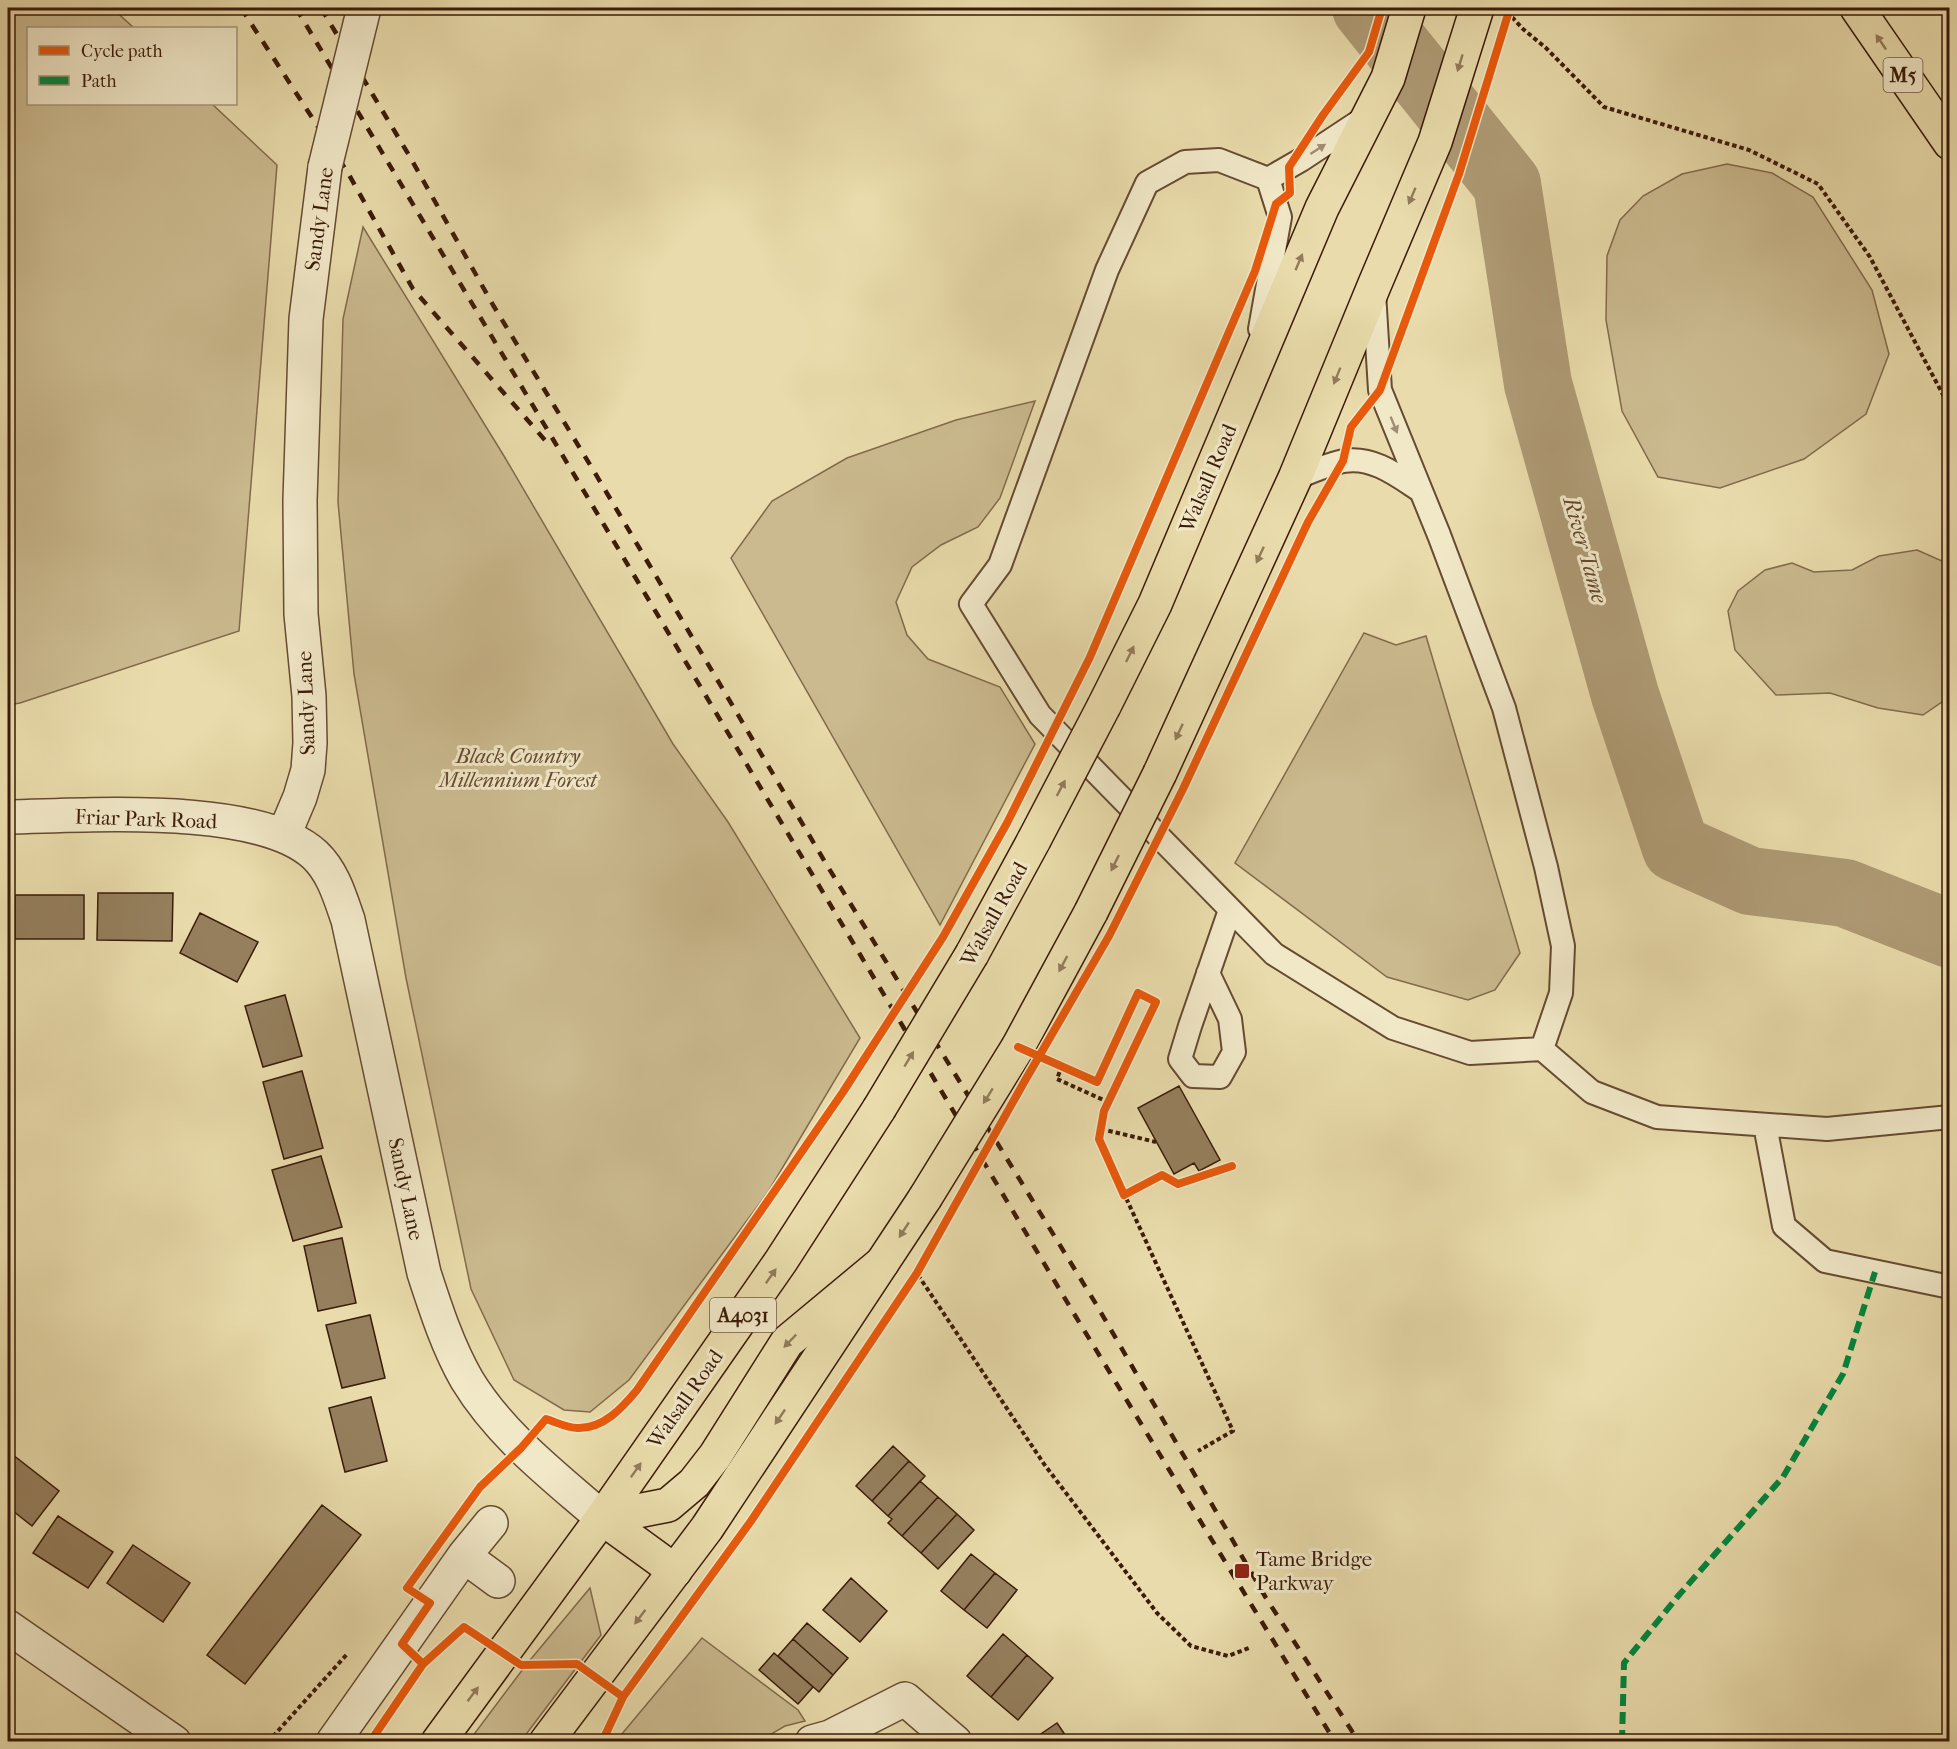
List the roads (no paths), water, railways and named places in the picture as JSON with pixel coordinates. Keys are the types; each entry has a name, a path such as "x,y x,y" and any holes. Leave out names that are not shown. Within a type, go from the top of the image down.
{"main road":[{"name":"Walsall Road","path":"438,1742 602,1518 781,1261 879,1109 972,954 1034,840 1155,604 1322,208 1388,78 1409,8"},
{"name":"M5","path":"1857,8 1950,143"},
{"path":"546,1742 707,1528 925,1198 1018,1047 1091,912 1160,773 1295,478 1435,142 1501,12"},
{"path":"602,1518 668,1505 694,1483 716,1456 787,1342 882,1263"},
{"path":"602,1518 675,1571"}],"street":[{"name":"Sandy Lane","path":"364,8 324,167 306,319 300,500 302,614 309,696 310,742 308,770 300,797 284,835 316,855 335,882 348,920 424,1273 441,1325 468,1380 501,1427 521,1448 602,1518"},
{"name":"Friar Park Road","path":"8,817 123,815 221,819 284,835"},
{"path":"333,1742 464,1556 491,1523"},
{"path":"464,1556 498,1581"},
{"path":"8,1627 174,1742"},
{"path":"812,1742 830,1737 905,1699 955,1742"}],"lane":[{"path":"1268,179 1369,116"},
{"path":"1268,179 1219,160 1185,162 1147,183 1107,270 1000,565 971,604 1040,715 1275,954 1392,1028 1470,1053 1542,1049 1592,1092 1657,1117 1827,1129 1950,1117"},
{"path":"1253,372 1280,217 1268,179"},
{"path":"1374,286 1380,390 1439,535 1504,708 1546,867 1563,946 1560,993 1542,1049"},
{"path":"1295,478 1343,461 1361,460 1388,469 1421,491"},
{"path":"1208,973 1230,910"},
{"path":"1766,1125 1784,1226 1825,1261 1950,1287"}],"waterway":[{"name":"River Tame","path":"1366,8 1507,184 1538,384 1625,695 1676,848 1750,881 1845,893 1950,934"}],"railway":[{"path":"241,8 348,173 413,289 551,447"},
{"path":"296,8 1076,1317 1335,1742"},
{"path":"321,8 410,157 493,305 828,867 1096,1304 1266,1598 1359,1742"}],"place":[{"name":"Tame Bridge Parkway","path":"1242,1571"}],"park label":[{"name":"Black Country Millennium Forest","path":"518,768"}]}
